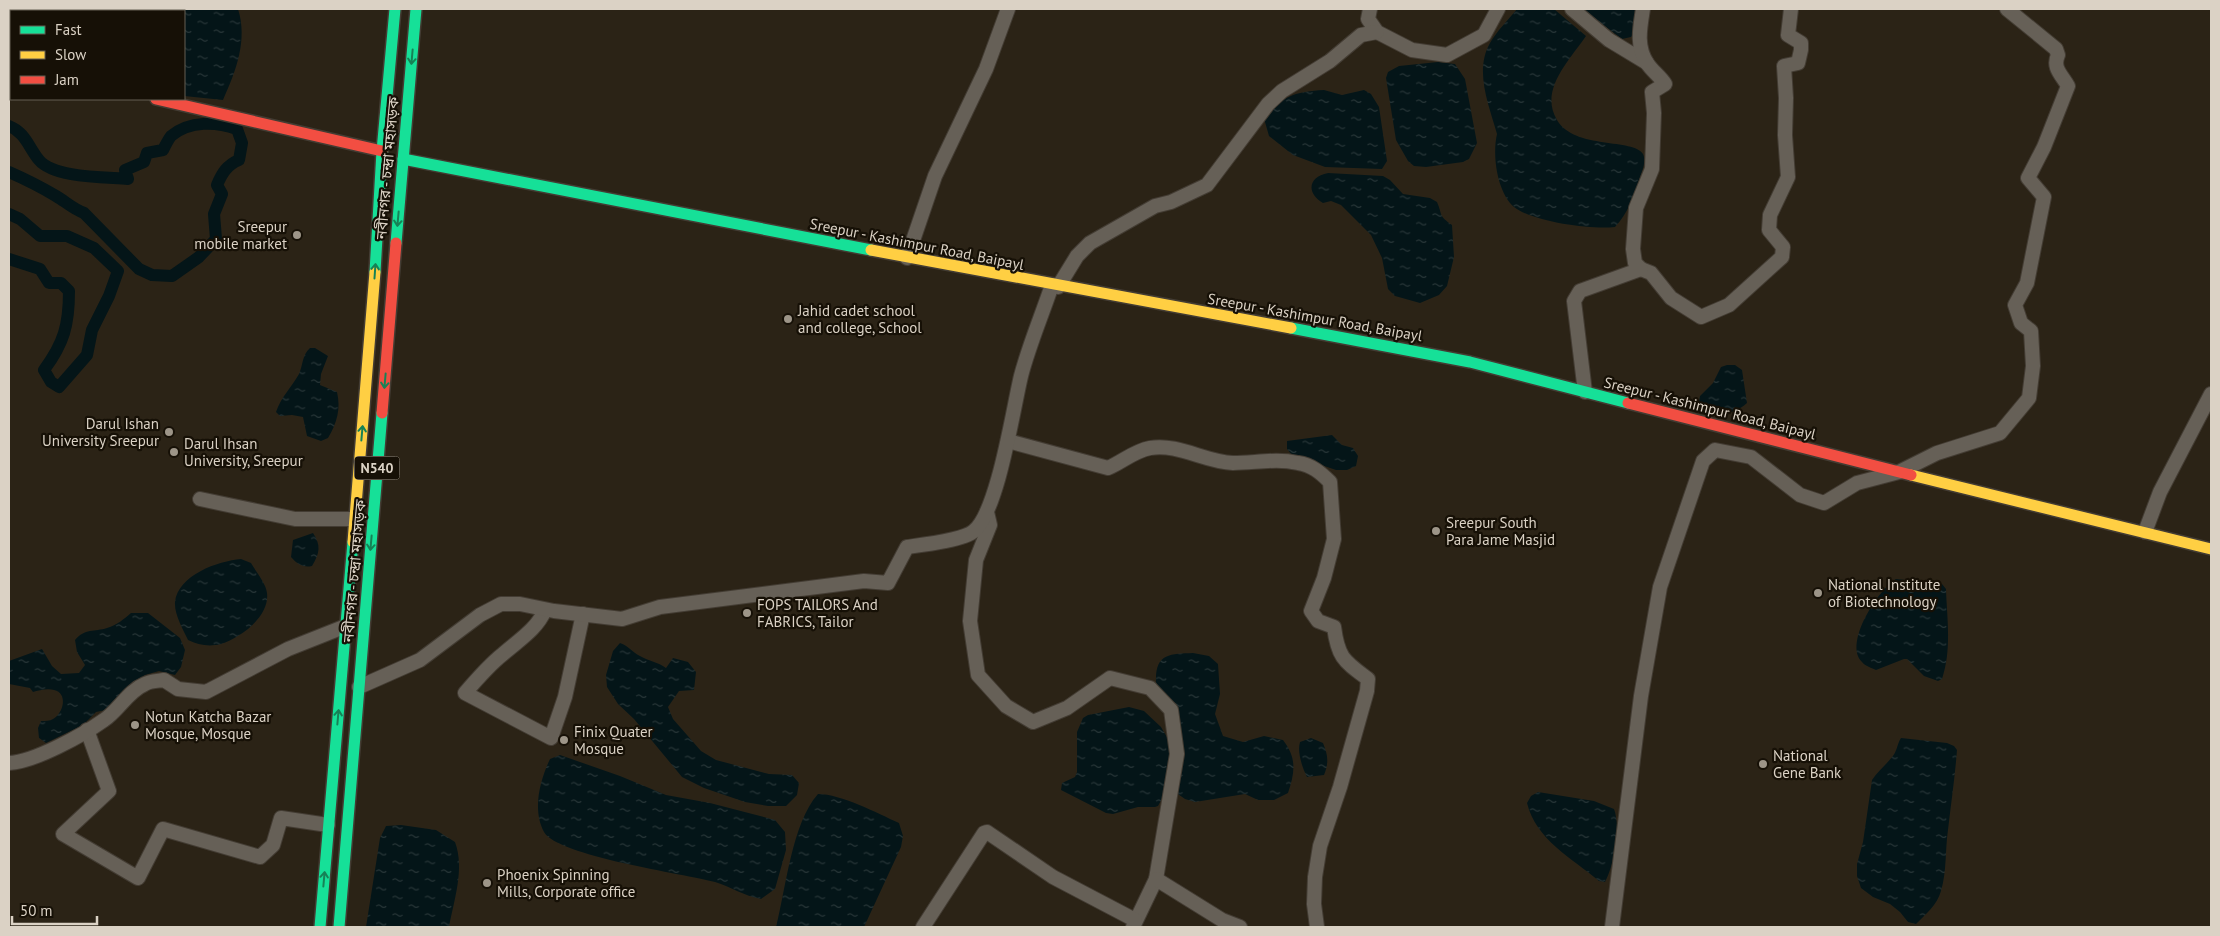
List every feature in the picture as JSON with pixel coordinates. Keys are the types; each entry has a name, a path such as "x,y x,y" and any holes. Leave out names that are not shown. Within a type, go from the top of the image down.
{"main road":[{"name":"নবীনগর - চন্দ্রা মহাসড়ক","path":"320,927 372,316 382,151 395,9"},
{"name":"নবীনগর - চন্দ্রা মহাসড়ক","path":"339,927 416,9"},
{"path":"160,100 382,151"},
{"name":"Sreepur - Kashimpur Road, Baipayl","path":"403,159 907,258 1408,349 1470,362 2038,508 2211,548"}],"street":[{"path":"907,258 935,176 986,69 1008,9"},
{"path":"1370,9 1368,19 1377,32 1412,50 1447,55 1484,35 1498,9"},
{"path":"1572,9 1609,40 1647,63 1661,76 1665,84 1652,92 1654,113 1652,169 1636,208 1633,249 1635,263 1641,269 1651,273 1671,298 1701,317 1729,304 1782,257 1783,247 1769,230 1770,216 1788,178 1784,136 1786,98 1784,66 1798,63 1801,50 1801,43 1788,35 1791,9"},
{"path":"1642,9 1638,41 1647,63"},
{"path":"1612,927 1641,696 1660,587 1703,461 1715,450 1751,457 1800,495 1824,503 1857,483 1899,472 1937,453 2000,433 2029,398 2033,366 2031,331 2021,323 2015,305 2027,284 2036,248 2044,197 2028,178 2044,147 2068,86 2063,76 2056,70 2055,60 2058,55 2056,49 2007,9"},
{"path":"359,687 420,660 480,615 501,604 520,604 545,610 622,618 660,607 705,601 864,581 888,583 907,547 948,540 973,532 987,512 1008,441 1022,374 1055,286 1077,256 1090,243 1155,206 1171,202 1207,185 1268,104 1282,91 1330,61 1362,35 1377,32"},
{"path":"1585,392 1574,301 1580,292 1641,269"},
{"path":"2145,532 2160,492 2211,394"},
{"path":"1008,441 1108,468 1140,450 1151,448 1166,448 1231,463 1269,460 1299,463 1317,470 1330,482 1334,539 1324,578 1311,611 1318,621 1334,627 1337,646 1344,661 1368,679 1367,691 1340,787 1320,846 1314,895 1317,927"},
{"path":"200,500 295,519 355,519"},
{"path":"923,927 984,833 987,832 1053,877 1134,924 1156,879 1177,754 1171,710 1150,688 1110,678 1067,708 1034,722 1006,706 978,675 970,621 976,560 990,525 987,512"},
{"path":"545,610 541,619 524,637 489,666 465,693 551,738 565,697 583,614"},
{"path":"9,763 15,763 72,739 106,719 145,683 164,680 178,689 206,692 288,649 346,626"},
{"path":"87,730 109,791 63,834 138,878 163,829 260,857 272,846 281,818 328,825"},
{"path":"1156,879 1222,920 1240,927"}],"water":[{"path":"238,9 242,32 241,44 236,67 223,100 185,96 185,10 174,10"},
{"path":"1517,9 1554,9 1586,36 1558,76 1554,87 1552,109 1557,120 1565,129 1577,136 1628,146 1637,149 1643,154 1644,164 1635,193 1627,211 1615,227 1578,226 1535,217 1514,207 1503,192 1497,173 1495,152 1497,134 1487,100 1483,65 1490,43"},
{"path":"1582,9 1635,9 1635,32 1631,37 1622,39"},
{"path":"1438,62 1455,64 1465,79 1477,143 1469,159 1463,162 1426,167 1414,166 1408,161 1396,140 1386,78 1388,72 1399,66"},
{"path":"1324,90 1342,95 1364,90 1371,94 1379,107 1387,161 1382,169 1325,167 1293,155 1269,136 1263,115 1290,96 1304,92"},
{"path":"1328,173 1383,176 1390,180 1403,194 1430,198 1437,202 1443,217 1452,225 1454,257 1447,286 1439,295 1420,303 1395,296 1388,289 1382,258 1371,235 1341,205 1331,201 1323,203 1314,195 1312,190 1313,182 1321,175"},
{"path":"310,348 315,348 328,356 321,374 320,385 337,392 338,398 338,410 334,427 328,438 321,441 307,436 303,417 292,415 280,416 276,412 283,397 299,374 304,357"},
{"path":"1735,365 1742,370 1747,403 1730,413 1716,415 1704,412 1698,408 1700,396 1713,383 1721,367"},
{"path":"1332,435 1342,445 1353,448 1358,456 1356,466 1347,470 1336,470 1292,455 1287,449 1287,441"},
{"path":"313,533 318,545 317,557 312,566 303,566 291,557 293,540"},
{"path":"241,559 251,563 266,589 267,602 259,618 237,637 221,644 204,645 188,640 175,607 178,592 183,584 200,571 211,566"},
{"path":"1896,579 1942,584 1946,589 1947,657 1942,679 1938,681 1924,676 1907,659 1876,670 1863,663 1857,653 1860,630 1866,617 1881,594"},
{"path":"131,613 148,613 180,638 185,650 181,667 175,675 159,671 145,675 132,683 106,710 96,712 83,725 46,743 39,738 38,728 41,721 52,720 57,716 62,708 63,699 58,692 52,689 33,692 30,688 9,684 9,661 42,649 52,666 61,674 79,673 85,665 77,652 75,640 86,632 114,625"},
{"path":"620,643 640,656 666,668 673,658 688,662 696,672 694,690 679,691 668,707 673,719 701,751 716,760 769,774 792,775 799,783 797,795 786,806 768,806 745,802 704,788 682,777 634,719 618,704 607,687 606,675 613,651"},
{"path":"1193,653 1209,656 1218,664 1220,694 1215,714 1223,736 1243,742 1264,736 1283,740 1288,747 1293,759 1293,772 1288,793 1274,800 1258,800 1245,794 1195,802 1185,799 1175,792 1180,748 1156,682 1156,672 1161,660 1166,657"},
{"path":"1129,707 1144,711 1161,727 1168,739 1171,752 1164,795 1158,806 1155,807 1138,807 1113,814 1106,813 1061,790 1062,783 1075,777 1077,772 1077,732 1083,718 1088,715"},
{"path":"1311,738 1323,743 1325,747 1327,767 1324,775 1307,777 1303,769 1300,742"},
{"path":"1901,738 1947,743 1954,746 1957,750 1943,883 1934,905 1916,924 1908,922 1890,904 1873,897 1861,888 1857,876 1857,864 1863,842 1872,780 1894,755"},
{"path":"560,755 620,776 666,795 710,803 775,820 785,832 786,850 775,889 761,899 715,882 623,863 572,849 554,841 544,832 540,823 538,805 543,776 550,759"},
{"path":"1538,792 1594,801 1614,809 1617,826 1616,846 1605,882 1599,881 1567,856 1538,828 1527,803 1531,796"},
{"path":"818,794 837,797 870,809 899,823 903,836 901,847 864,927 776,927 796,839 809,806"},
{"path":"401,825 436,830 455,842 458,852 459,874 449,927 366,927 380,838 386,826"}],"waterway":[{"path":"9,126 23,136 39,160 46,166 80,176 128,179 125,170 144,162 147,153 163,150 171,136 178,131 195,125 212,124 237,129 242,143 239,160 225,170 217,185 222,194 214,214 216,239 199,257 172,276 152,275 139,269 84,213 45,189 9,172"},
{"path":"9,214 20,219 40,236 67,236 94,248 118,271 109,296 92,330 87,355 59,387 51,382 44,370 61,342 64,333 68,314 69,291 61,283 49,283 40,269 9,259"}],"traffic: fast":[{"path":"375,272 382,151 395,9"},
{"path":"396,243 416,9"},
{"path":"403,159 871,250"},
{"path":"1291,328 1470,362 1628,403"},
{"path":"339,927 382,413"},
{"path":"320,927 353,542"}],"traffic: slow":[{"path":"871,250 1291,328"},
{"path":"353,542 375,272"},
{"path":"1911,475 2211,549"}],"traffic: jam":[{"path":"160,100 382,151"},
{"path":"382,413 396,243"},
{"path":"1628,403 1911,475"}],"place":[{"name":"Sreepur mobile market","path":"297,235"},
{"name":"Jahid cadet school and college, School","path":"788,319"},
{"name":"Darul Ishan University Sreepur","path":"169,432"},
{"name":"Darul Ihsan University, Sreepur","path":"174,452"},
{"name":"Sreepur South Para Jame Masjid","path":"1436,531"},
{"name":"National Institute of Biotechnology","path":"1818,593"},
{"name":"FOPS TAILORS And FABRICS, Tailor","path":"747,613"},
{"name":"Notun Katcha Bazar Mosque, Mosque","path":"135,725"},
{"name":"Finix Quater Mosque","path":"564,740"},
{"name":"National Gene Bank","path":"1763,764"},
{"name":"Phoenix Spinning Mills, Corporate office","path":"487,883"}]}
